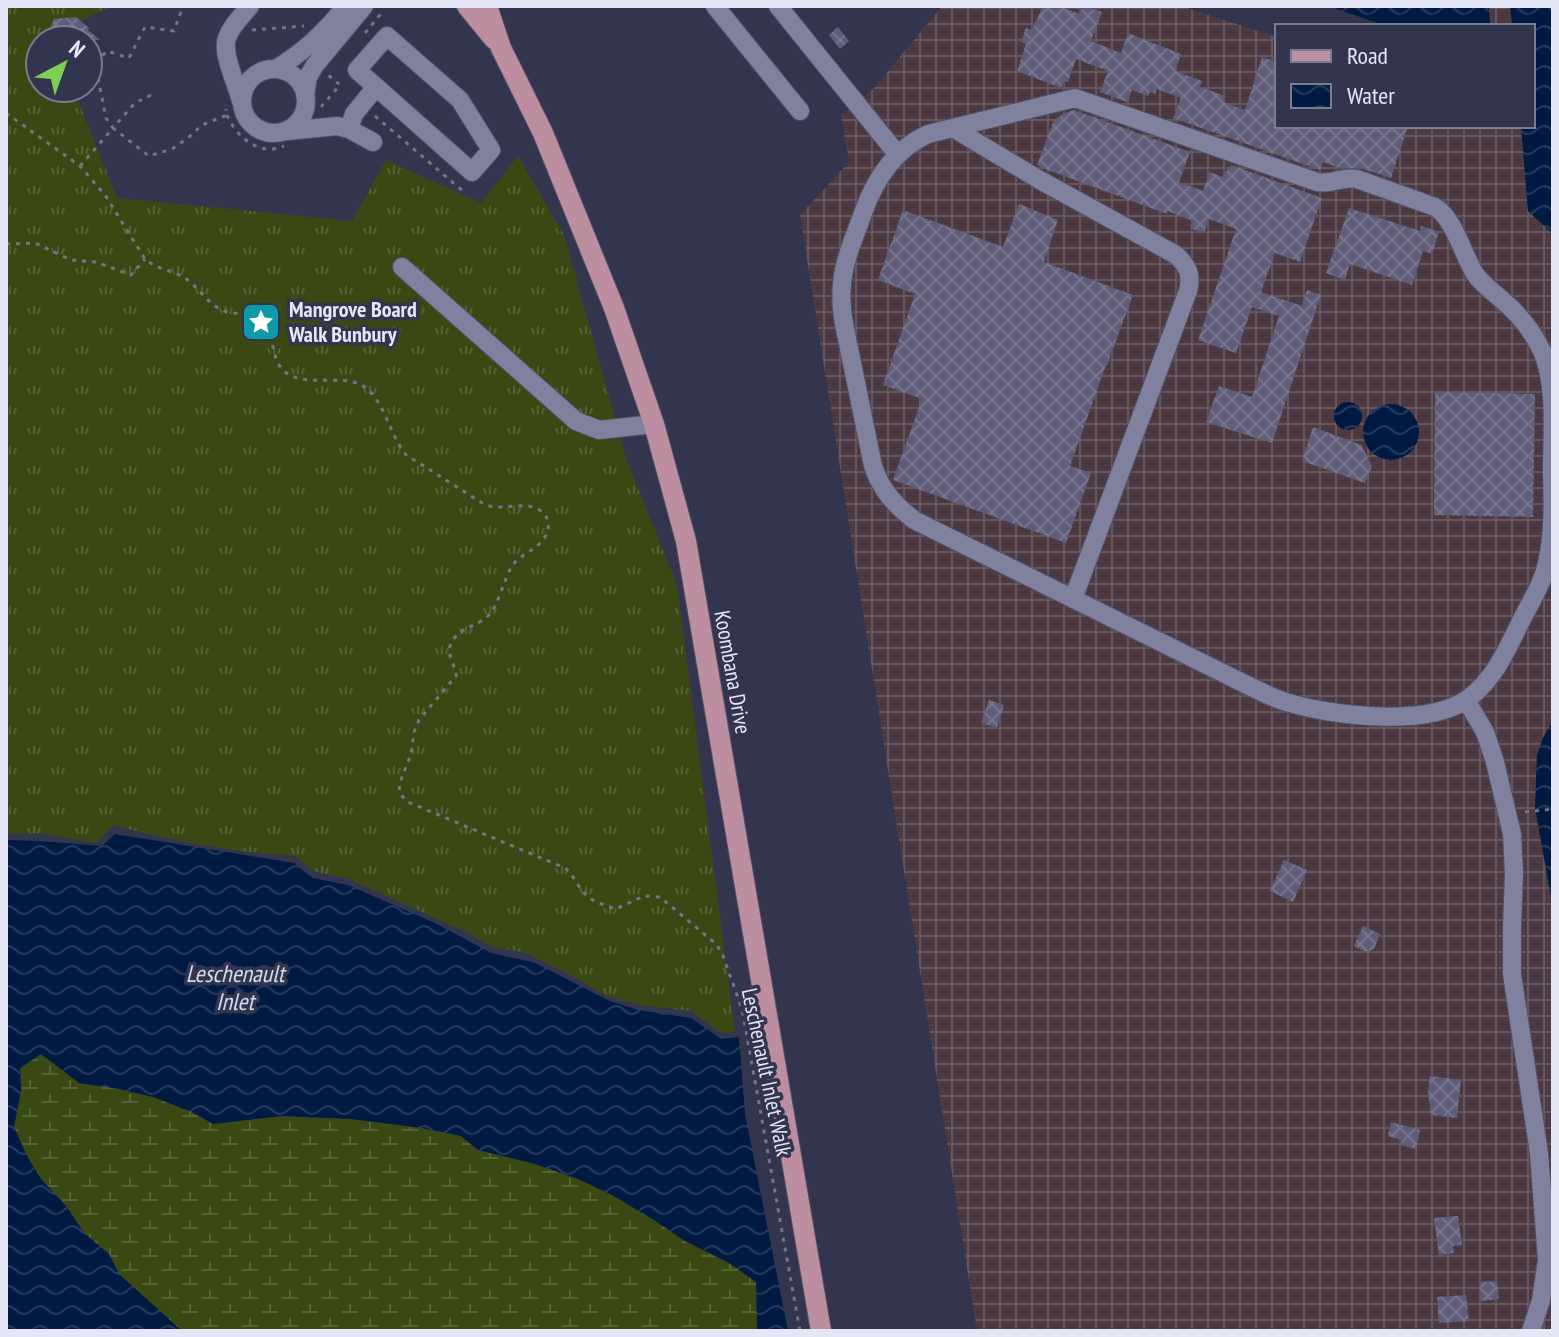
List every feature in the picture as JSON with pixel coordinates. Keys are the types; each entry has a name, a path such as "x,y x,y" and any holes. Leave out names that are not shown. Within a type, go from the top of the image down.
{"main road":[{"name":"Koombana Drive","path":"467,6 501,48"},
{"name":"Koombana Drive","path":"487,6 501,48 543,133 614,308 654,424 686,541 821,1331"}],"street":[{"path":"250,6 228,35 225,47 246,118 259,130 288,136 343,128 376,87"},
{"path":"242,102 243,92 254,75 298,56 314,43 346,6"},
{"path":"288,136 301,119 308,77 315,65 364,6"},
{"path":"715,6 800,111"},
{"path":"778,6 898,155"},
{"path":"387,36 460,100 491,150 472,172 376,87 357,70 387,36"},
{"path":"226,54 245,67 286,72 295,77 317,114 373,142"},
{"path":"1075,98 1317,182 1357,179 1435,207 1445,216 1475,274 1520,318 1542,353 1551,396 1553,506 1544,574 1509,647 1478,690 1451,708 1429,715 1322,711 1297,705 1247,685 914,520 886,495 873,466 842,314 841,285 871,192 883,172 919,138 953,128 1075,98"},
{"path":"953,128 1176,255 1190,274 1188,291 1073,599"},
{"path":"402,267 576,421 607,431 654,424"},
{"path":"1466,700 1485,732 1512,834 1512,974 1539,1153 1547,1260 1541,1300 1531,1331"}],"path":[{"path":"183,6 174,31 145,27 129,58 107,51 95,63 106,118 113,128 149,156 172,149 202,125 214,120"},
{"path":"244,33 255,29 303,27 308,23"},
{"path":"340,85 347,92"},
{"path":"80,166 135,103 151,95"},
{"path":"369,111 464,192"},
{"path":"6,113 80,166 105,195 145,259 131,275 96,262 71,260 35,243 6,244"},
{"path":"227,115 237,132 255,146 279,148 288,136"},
{"name":"Leschenault Inlet Walk","path":"145,259 182,277 219,309 267,320 277,363 285,372 297,378 353,382 367,389 377,400 397,445 407,456 441,478 487,505 504,508 528,506 541,511 547,519 549,527 546,537 514,563 490,614 466,627 450,647 456,676 419,720 399,785 400,794 408,802 565,868 584,894 595,901 616,909 644,896 660,897 717,945 742,1009 800,1331"},
{"path":"1524,812 1553,809"}],"shaded area":[{"path":"942,6 1181,6 1275,36 1275,128 1521,128 1528,211 1553,234 1553,721 1537,755 1535,808 1553,908 1553,1331 977,1331 800,215 849,162 841,115 874,88"},
{"path":"1489,6 1510,6 1512,24 1490,24"}],"green space":[{"path":"6,6 112,6 73,24 24,24 24,104 79,104 117,198 352,221 386,160 481,203 518,156 564,235 627,461 677,585 735,1032 721,1033 691,1011 639,1005 607,996 523,952 493,947 349,879 313,871 294,855 215,847 113,825 96,843 40,833 6,834"},
{"path":"41,1054 79,1083 153,1097 213,1124 283,1116 351,1119 422,1128 461,1136 478,1150 535,1164 578,1179 612,1195 756,1282 757,1331 182,1331 119,1274 109,1254 84,1233 67,1207 41,1179 26,1154 14,1127 21,1091 20,1068"}],"water":[{"path":"1328,6 1489,6 1490,24 1380,24"},
{"path":"1510,6 1553,6 1553,234 1528,211 1521,128 1535,128 1535,24 1512,24"},
{"path":"1348,402 1358,406 1362,416 1358,426 1348,430 1338,426 1334,416 1338,406"},
{"path":"1391,404 1411,412 1419,432 1411,452 1391,460 1371,452 1363,432 1371,412"},
{"path":"1553,721 1553,908 1535,808 1537,755"},
{"name":"Leschenault Inlet","path":"115,834 294,863 313,878 348,885 435,923 491,953 533,962 610,1001 638,1010 691,1018 721,1039 739,1037 745,1114 788,1331 757,1331 756,1282 612,1195 578,1179 535,1164 478,1150 461,1136 422,1128 351,1119 283,1116 213,1124 153,1097 79,1083 41,1054 20,1068 21,1091 14,1127 26,1154 41,1179 67,1207 84,1233 109,1254 119,1274 182,1331 6,1331 6,840 102,846"}],"building":[{"path":"1043,6 1058,6 1080,14 1083,6 1102,12 1091,41 1121,53 1128,33 1181,54 1175,71 1202,81 1200,87 1225,96 1223,102 1245,110 1262,57 1275,61 1275,128 1407,128 1391,178 1361,168 1340,168 1323,162 1320,170 1173,118 1181,98 1157,89 1155,94 1150,92 1148,96 1132,90 1127,102 1100,92 1108,71 1076,59 1068,82 1064,81 1061,88 1017,71 1026,44 1021,42 1026,28 1032,30"},
{"path":"76,17 84,24 52,24 54,19"},
{"path":"838,27 849,41 840,49 829,35"},
{"path":"1074,110 1190,152 1179,182 1203,191 1210,172 1222,177 1231,165 1322,198 1300,262 1275,253 1261,292 1302,306 1307,290 1321,295 1272,443 1206,422 1219,386 1252,397 1279,316 1252,307 1236,353 1198,340 1236,229 1209,219 1204,233 1190,228 1193,221 1037,165 1054,120"},
{"path":"1019,204 1058,220 1044,262 1133,295 1070,466 1091,473 1066,543 893,480 922,399 883,385 915,294 878,280 903,210 1003,247"},
{"path":"1349,208 1420,231 1421,226 1439,232 1432,254 1423,251 1412,285 1350,264 1345,280 1326,273"},
{"path":"1435,392 1535,394 1533,517 1434,515"},
{"path":"1313,427 1361,445 1372,466 1365,483 1302,461"},
{"path":"989,700 1004,705 997,728 981,723"},
{"path":"1284,860 1307,870 1293,902 1270,891"},
{"path":"1363,926 1380,934 1374,949 1369,951 1354,946"},
{"path":"1430,1076 1461,1080 1457,1118 1431,1115"},
{"path":"1391,1122 1420,1130 1416,1149 1401,1145 1402,1140 1388,1136"},
{"path":"1458,1216 1462,1245 1453,1246 1454,1253 1439,1255 1434,1218"},
{"path":"1497,1281 1499,1299 1481,1301 1480,1282"},
{"path":"1466,1295 1469,1321 1439,1323 1437,1297"}],"place":[{"name":"Mangrove Board Walk Bunbury","path":"261,322"}]}
